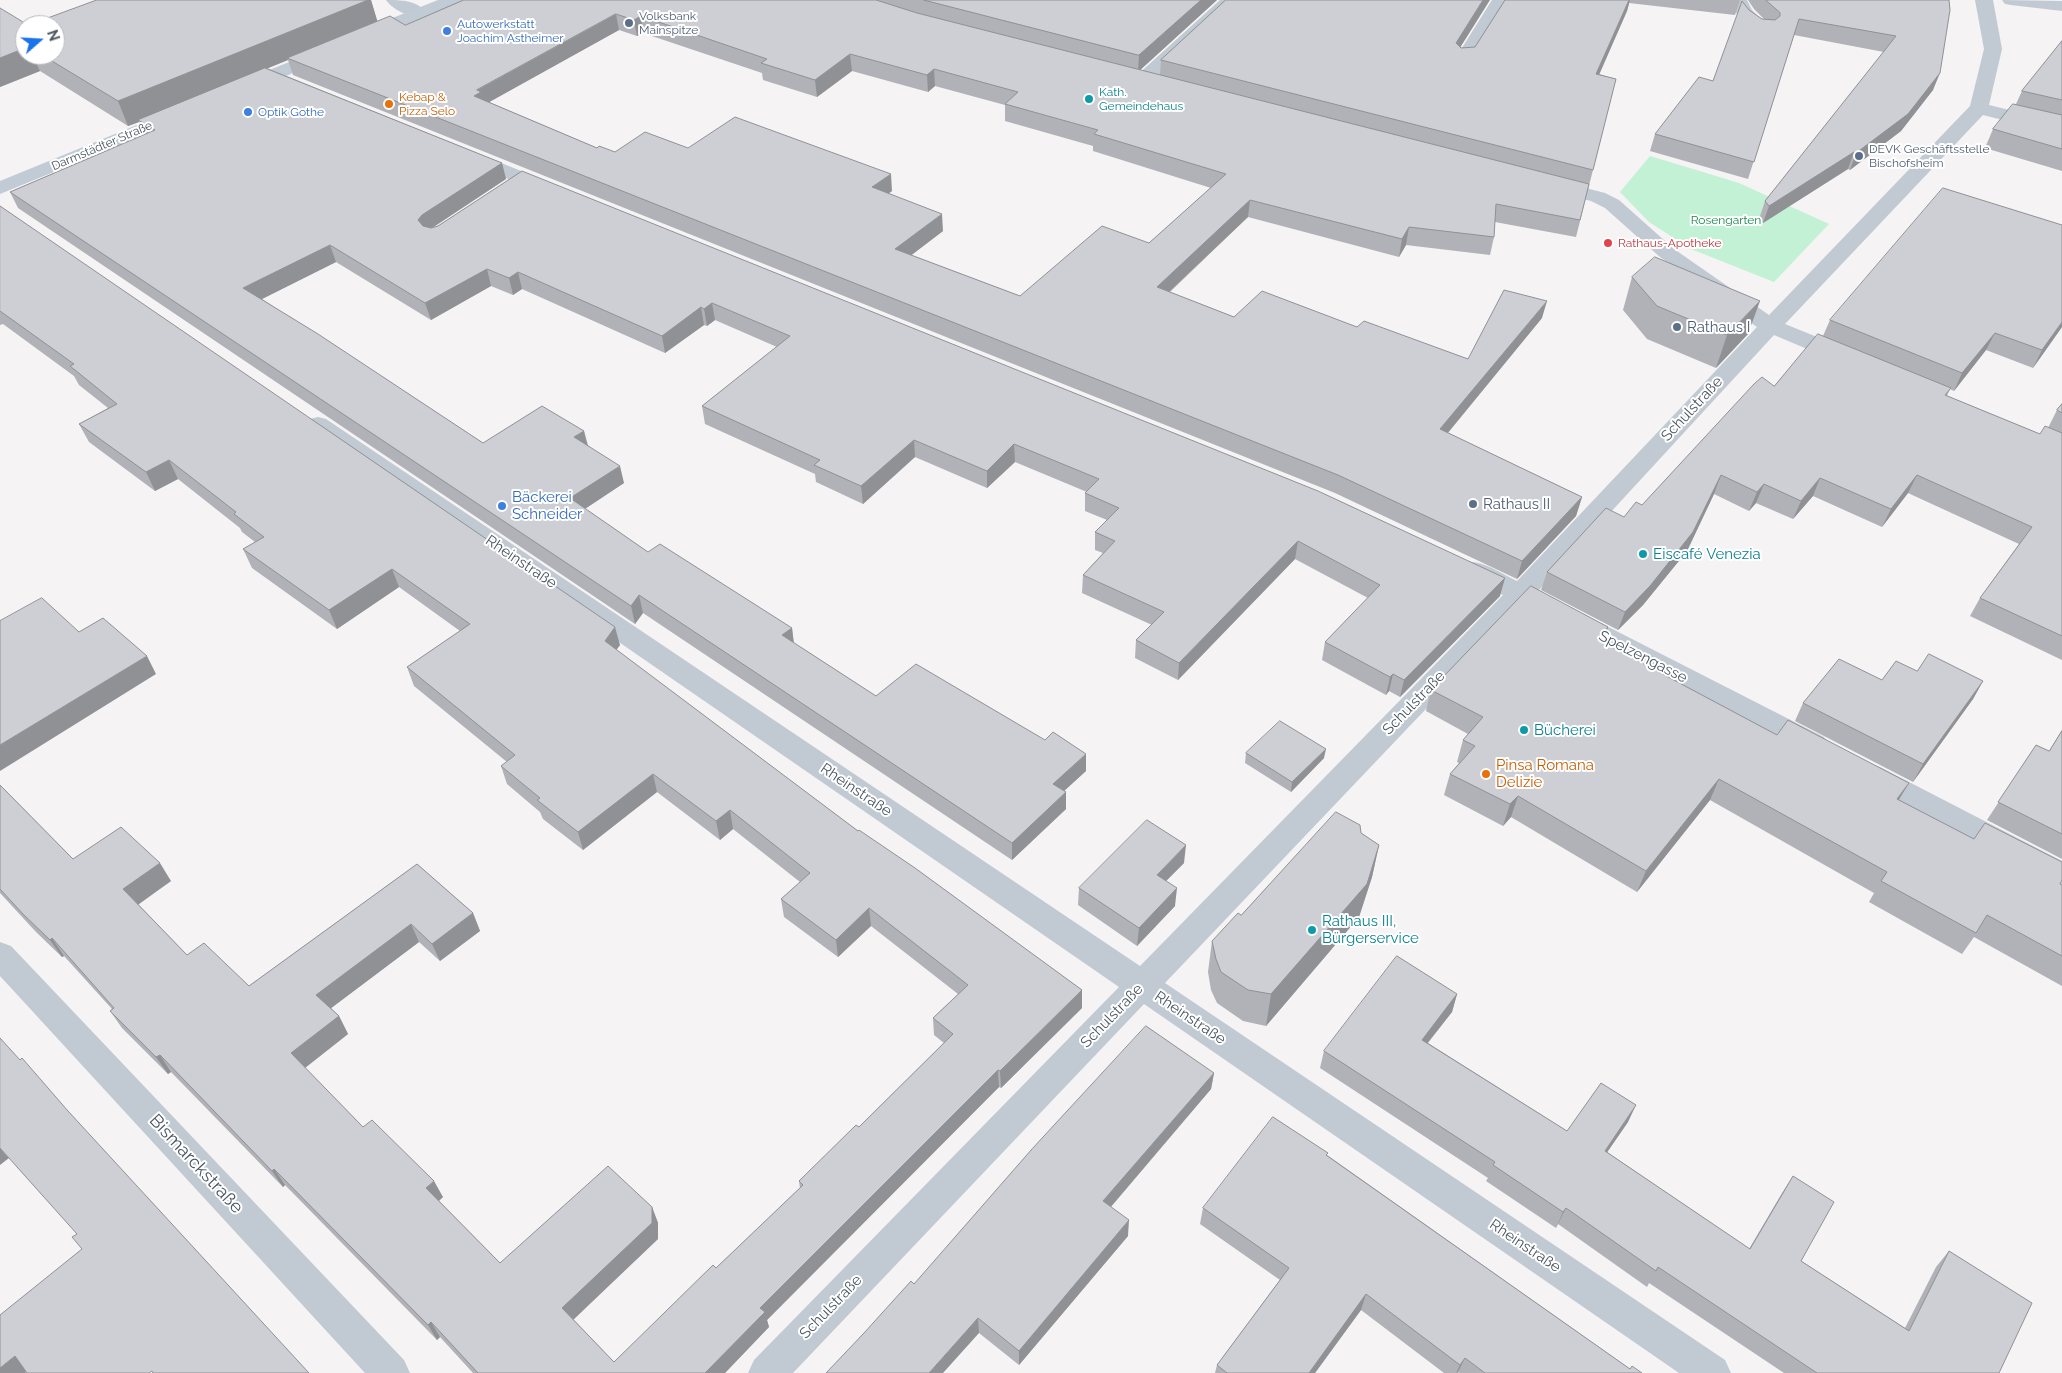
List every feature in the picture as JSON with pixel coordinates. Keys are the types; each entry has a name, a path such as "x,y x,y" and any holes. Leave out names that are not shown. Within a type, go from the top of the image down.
{"main road":[{"path":"225,94 453,0"},
{"name":"Darmstädter Straße","path":"0,188 189,110"}],"street":[{"path":"395,0 418,13"},
{"path":"1142,80 1230,0"},
{"path":"1464,58 1501,0"},
{"path":"1738,0 1744,12 1764,30"},
{"path":"1984,0 1993,49 1979,108 2062,129"},
{"path":"2011,0 2062,6"},
{"path":"271,75 298,86"},
{"path":"1123,76 1161,85"},
{"name":"Schulstraße","path":"768,1373 1521,593 1770,326 1979,108"},
{"path":"451,149 516,184 566,195"},
{"path":"1535,181 1598,197 1612,204 1667,253 1770,326 1861,364"},
{"name":"Rheinstraße","path":"297,409 1712,1373"},
{"name":"Spelzengasse","path":"1450,560 1521,593 2062,875"},
{"name":"Bismarckstraße","path":"0,955 391,1373"}],"green space":[{"name":"Rosengarten","path":"1650,156 1739,183 1829,224 1774,282 1691,249 1649,222 1620,192"}],"building":[{"path":"97,0 368,0 118,101 59,65 65,65 65,15 56,15"},
{"path":"464,0 876,0 917,13 1589,184 1580,220 1496,204 1494,237 1409,227 1402,239 1250,200 1157,287 1234,317 1262,291 1357,327 1364,321 1468,359 1504,290 1547,301 1440,429 1582,497 1522,561 1338,475 287,58 390,16 405,25","holes":["616,14 634,20 641,16 767,59 761,63 815,80 850,54 927,75 934,69 1018,92 1005,104 1098,130 1094,134 1226,174 1149,243 1102,226 1020,296 895,249 942,214 872,187 891,174 735,117 688,148 645,132 615,152 599,146 597,148 474,96 481,92 477,90"]},
{"path":"924,0 1201,0 1139,55"},
{"path":"1226,0 1483,0 1456,43 1461,48 1475,47 1505,0 1629,0 1596,74 1616,79 1593,170 1161,60"},
{"path":"1766,0 1949,0 1950,10 1940,73 1908,114 1856,153 1854,152 1769,206 1765,201 1896,36 1799,19 1754,162 1655,134 1699,77 1713,81 1742,1 1749,10 1762,19 1775,20 1780,16 1780,13"},
{"path":"0,8 15,17 15,52 0,58"},
{"path":"2062,41 2062,100 2022,91"},
{"path":"265,68 502,163 422,215 418,220 423,226 431,228 438,226 522,171 1318,491 1505,578 1404,680 1393,674 1390,677 1325,642 1380,585 1298,541 1179,663 1136,640 1164,612 1083,575 1115,541 1095,532 1119,508 1085,493 1099,479 1014,444 987,471 914,440 861,486 814,465 820,460 702,406 790,336 712,303 704,309 701,307 662,336 518,272 509,278 487,269 425,303 330,245 243,288 318,334 483,443 542,406 584,431 574,437 620,466 570,498 648,552 660,544 792,628 782,635 876,696 916,664 1045,740 1053,732 1086,754 1053,784 1066,792 1012,843 639,595 631,606 10,192 155,130 138,120"},
{"path":"2013,104 2062,115 2062,149 1993,129"},
{"path":"1943,188 2062,225 2062,322 2042,350 1995,333 1962,373 1830,320"},
{"path":"0,206 615,627 605,641 858,831 915,868 1082,990 1000,1071 998,1070 760,1308 765,1312 705,1373 478,1373 431,1322 428,1325 274,1169 272,1171 160,1055 156,1057 110,1011 114,1008 52,938 50,940 0,889 0,785 73,859 121,827 160,863 123,889 187,955 204,943 249,986 417,864 473,913 432,944 411,924 316,995 339,1016 291,1053 363,1127 372,1120 434,1181 426,1188 500,1263 608,1166 652,1207 652,1223 562,1308 614,1362 713,1265 716,1268 803,1185 799,1181 856,1125 859,1127 953,1034 933,1018 968,985 869,908 836,940 781,899 810,873 730,810 716,821 653,774 578,832 537,800 540,798 501,766 515,755 407,667 470,624 392,569 329,610 243,549 264,537 234,514 236,512 169,460 146,472 79,424 117,404 70,366 74,364 0,311"},
{"path":"1655,257 1760,301 1727,335 1657,306 1632,277"},
{"path":"1818,334 1951,388 1945,395 2040,434 2045,426 2062,433 2062,636 1980,598 2032,527 1917,475 1891,509 1820,478 1801,501 1764,484 1757,492 1721,475 1693,532 1650,586 1625,612 1547,572 1606,508 1624,517 1636,502 1642,505 1754,384 1762,377 1774,386"},
{"path":"2062,404 2062,413 2057,410"},
{"path":"1531,586 1608,627 1597,639 1777,735 1788,720 1909,783 1897,799 1974,839 1985,823 2062,862 2062,880 2060,884 2062,885 2062,956 1987,915 1976,933 1881,881 1887,872 1719,779 1646,871 1518,796 1510,804 1450,774 1475,746 1463,740 1483,717 1431,690"},
{"path":"42,598 79,632 103,618 147,656 0,745 0,621"},
{"path":"1929,654 1983,681 1923,764 1803,703 1839,659 1882,680 1896,661 1917,671"},
{"path":"1280,721 1326,749 1292,782 1246,753"},
{"path":"2062,731 2062,834 1998,802 2036,745 2049,751"},
{"path":"1336,812 1360,825 1361,833 1379,845 1367,884 1271,994 1248,990 1221,972 1212,941 1238,913 1241,915"},
{"path":"1147,820 1186,845 1157,875 1177,888 1139,928 1079,888"},
{"path":"1397,956 1457,994 1422,1040 1567,1131 1601,1083 1636,1105 1605,1151 1750,1249 1793,1176 1834,1202 1801,1261 1909,1331 1949,1251 2032,1303 1999,1373 1817,1373 1658,1267 1656,1271 1566,1208 1563,1212 1493,1165 1495,1162 1324,1051"},
{"path":"1146,1026 1214,1073 1103,1201 1129,1220 1019,1351 978,1318 929,1373 826,1373 911,1281 914,1284 1032,1149"},
{"path":"0,1038 20,1060 22,1058 68,1111 309,1373 153,1373 152,1371 149,1373 27,1373 15,1356 0,1368 0,1315 82,1249 72,1237 77,1234 0,1148"},
{"path":"1273,1117 1328,1153 1326,1155 1630,1369 1632,1366 1642,1373 1485,1373 1465,1358 1460,1365 1366,1294 1309,1373 1227,1373 1217,1365 1289,1268 1203,1208"}],"place":[{"name":"Volksbank Mainspitze","path":"629,23"},
{"name":"Autowerkstatt Joachim Astheimer","path":"447,31"},
{"name":"Kath. Gemeindehaus","path":"1089,99"},
{"name":"Kebap & Pizza Selo","path":"389,104"},
{"name":"Optik Gothe","path":"248,112"},
{"name":"DEVK Geschäftsstelle Bischofsheim","path":"1859,156"},
{"name":"Rathaus-Apotheke","path":"1608,243"},
{"name":"Rathaus I","path":"1677,327"},
{"name":"Rathaus II","path":"1473,504"},
{"name":"Bäckerei Schneider","path":"502,506"},
{"name":"Eiscafé Venezia","path":"1643,554"},
{"name":"Bücherei","path":"1524,730"},
{"name":"Pinsa Romana Delizie","path":"1486,774"},
{"name":"Rathaus III, Bürgerservice","path":"1312,930"}]}
